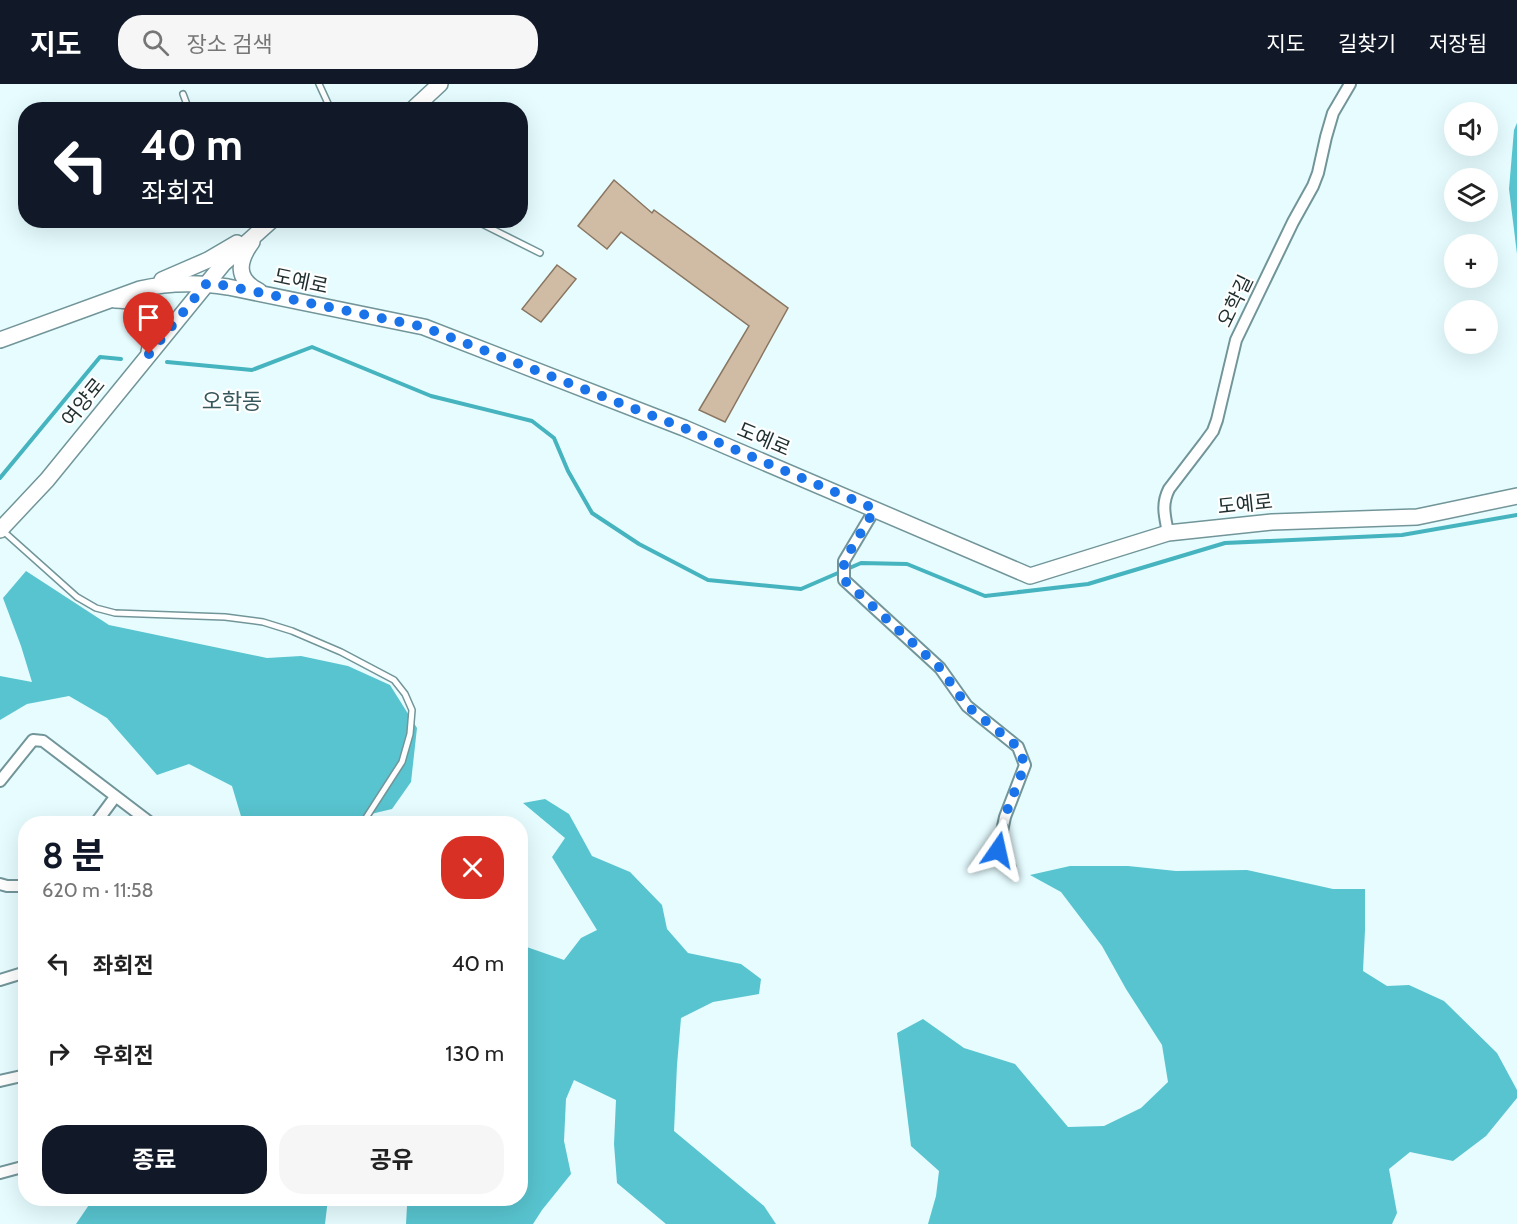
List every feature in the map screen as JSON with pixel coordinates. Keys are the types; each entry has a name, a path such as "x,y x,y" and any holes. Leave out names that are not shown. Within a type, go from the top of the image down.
{"street":[{"path":"421,102 440,84"},
{"name":"오학길","path":"1168,533 1164,498 1213,431 1236,340 1313,186 1333,113 1350,84"},
{"path":"140,290 208,260 257,228"},
{"name":"여양로","path":"1,530 47,480 223,264 259,228"},
{"path":"260,228 245,251 241,272 252,287 267,295"},
{"name":"도예로","path":"0,340 161,284 207,283 228,286 424,327 684,428 1030,576 1168,533 1272,522 1417,517 1517,496"},
{"path":"112,300 130,300 147,309 152,318 153,331 149,354"},
{"path":"875,509 844,561 844,580 940,668 967,706 1018,747 1025,765 1005,816 998,850 1010,867"},
{"path":"0,781 33,740 43,741 141,816"},
{"path":"101,816 115,797"},
{"path":"0,884 18,886"},
{"path":"0,980 18,974"},
{"path":"0,1081 18,1077"},
{"path":"0,1173 18,1168"}],"lane":[{"path":"319,84 327,102"},
{"path":"183,94 186,102"},
{"path":"490,228 540,254"},
{"path":"1,530 77,597 96,608 115,613 225,617 263,622 292,630 394,680 405,694 412,710 410,734 402,762 367,816"}],"shaded area":[{"path":"1517,123 1517,254 1509,189 1514,130"},
{"path":"26,571 109,625 267,658 301,656 348,666 390,685 417,728 411,782 392,809 362,816 241,816 232,786 189,764 157,775 107,718 69,696 27,704 0,720 0,676 32,682 3,598"},
{"path":"545,799 569,814 592,856 630,872 662,905 667,929 688,953 741,964 761,979 759,994 713,1002 681,1018 674,1131 764,1206 776,1224 666,1224 617,1183 614,1144 616,1100 574,1080 566,1099 564,1141 571,1174 533,1224 406,1224 407,1206 528,1206 528,947 564,960 581,938 597,930 552,857 565,838 523,803"},
{"path":"1070,866 1128,866 1176,871 1247,870 1333,889 1365,889 1363,971 1387,986 1409,985 1444,1001 1497,1053 1517,1090 1517,1098 1486,1136 1453,1161 1410,1152 1389,1169 1397,1213 1392,1224 928,1224 936,1196 939,1171 911,1146 897,1033 923,1019 964,1048 1015,1064 1068,1127 1104,1126 1141,1108 1168,1082 1162,1045 1102,946 1061,892 1030,875"},
{"path":"88,1206 327,1206 325,1224 76,1224"}],"building":[{"path":"614,180 652,213 654,210 788,308 725,422 699,410 749,326 621,232 607,249 578,226"},
{"path":"557,265 576,279 541,322 522,309"}],"waterway":[{"path":"167,362 252,370 312,347 431,396 532,421 554,438 568,471 592,513 639,544 708,580 801,589 861,563 907,564 985,596 1088,584 1225,543 1402,535 1517,515"},
{"path":"0,478 100,357 121,359"}],"district":[{"name":"오학동","path":"232,401"}],"route":[{"path":"149,354 207,283 424,327 684,428 875,509 844,561 844,580 940,668 967,706 1018,747 1025,765 1005,816 998,850"}]}
